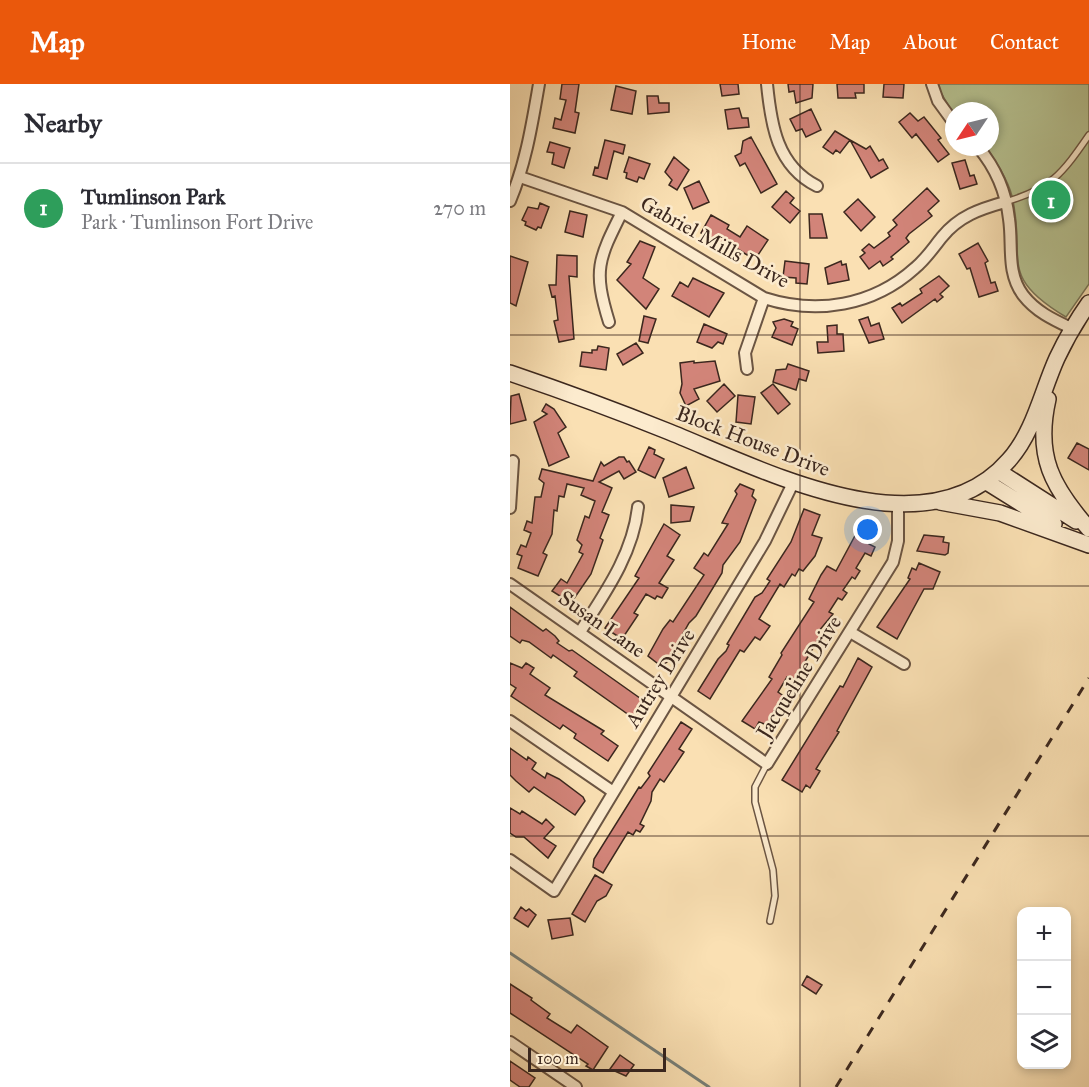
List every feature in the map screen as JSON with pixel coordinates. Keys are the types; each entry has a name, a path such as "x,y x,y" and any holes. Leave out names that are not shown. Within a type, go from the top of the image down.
{"street":[{"path":"510,201 520,177 539,84"},
{"path":"767,84 772,128 779,147 803,179 817,186"},
{"path":"932,84 938,101 945,111"},
{"path":"984,156 994,170 1005,202 1015,280 1023,295 1040,311 1073,329"},
{"name":"Gabriel Mills Drive","path":"520,177 622,212 764,298 790,306 808,308 826,308 866,298 915,269 951,227 964,216 1005,202"},
{"path":"609,322 598,287 598,269 602,254 622,212"},
{"path":"747,369 745,352 764,298"},
{"name":"Block House Drive","path":"510,373 600,403 793,483 846,498 898,502 928,500 964,493 985,481 998,471 1020,445 1058,357 1089,303"},
{"path":"1058,357 1044,415 1045,459 1057,488 1089,529"},
{"path":"510,508 513,461"},
{"path":"998,471 1089,529"},
{"path":"985,481 1089,545"},
{"name":"Autrey Drive","path":"510,860 554,891 612,791 765,542 793,483"},
{"path":"928,500 1000,513 1089,545"},
{"name":"Jacqueline Drive","path":"672,696 767,764 893,561 898,541 898,502"},
{"path":"580,632 626,553 636,529 638,507"},
{"name":"Susan Lane","path":"510,584 672,696"},
{"path":"850,632 904,664"},
{"path":"510,721 612,791"},
{"path":"510,1042 576,1087"}],"lane":[{"path":"1005,202 1047,187 1070,163 1089,135"},
{"path":"767,764 755,788 755,802 773,870 775,896 770,921"}],"green space":[{"path":"938,84 1089,84 1089,284 1066,317 1030,289 1018,265 1016,218 1012,196 992,156 999,156 999,102 946,102"}],"building":[{"path":"562,84 579,84 575,112 579,113 575,133 553,128 555,118 561,120 566,100 560,99"},
{"path":"720,84 738,84 739,94 722,96"},
{"path":"788,84 813,84 812,98 796,103 794,91 789,92"},
{"path":"837,84 864,84 864,93 855,93 856,98 838,98"},
{"path":"884,84 904,84 903,98 883,97"},
{"path":"616,86 636,91 632,114 611,110"},
{"path":"647,96 658,96 659,103 669,103 669,112 648,114"},
{"path":"739,108 742,118 748,118 749,127 728,129 725,110"},
{"path":"811,109 821,130 806,137 802,129 796,131 790,119"},
{"path":"910,113 918,121 924,117 941,138 938,140 945,149 946,156 938,162 916,134 912,138 899,122"},
{"path":"835,131 850,140 840,153 836,150 833,154 823,147"},
{"path":"751,137 777,184 761,193 745,163 740,166 735,156 741,153 743,141"},
{"path":"605,140 625,145 623,154 614,151 607,179 593,175 595,167 598,168"},
{"path":"850,140 866,149 870,146 879,161 883,159 888,168 871,178"},
{"path":"550,142 570,148 564,168 552,164 554,153 547,152"},
{"path":"629,157 650,164 644,179 639,177 637,182 626,178 627,173 624,172"},
{"path":"674,157 689,170 677,190 669,185 672,180 665,172"},
{"path":"965,160 970,176 974,175 977,184 960,189 952,163"},
{"path":"699,181 709,202 693,209 684,188"},
{"path":"927,188 939,201 928,211 932,216 909,234 906,238 909,242 891,257 893,259 883,266 880,261 869,269 860,257 865,253 862,250 869,244 874,248 890,236 888,233 897,225 893,220"},
{"path":"786,191 794,198 790,203 800,211 790,223 772,207"},
{"path":"858,199 875,217 861,231 844,212"},
{"path":"540,203 549,207 541,228 538,227 536,230 525,225 526,222 522,220 528,207 538,209"},
{"path":"570,211 587,215 583,237 565,232"},
{"path":"809,214 822,214 827,238 810,238"},
{"path":"711,215 729,225 727,229 740,237 747,226 768,240 756,258 727,242 725,245 701,233"},
{"path":"640,241 655,247 643,278 659,289 646,309 617,280 631,264 627,262"},
{"path":"978,243 988,261 985,263 991,283 995,282 998,291 979,297 970,268 967,269 959,254"},
{"path":"557,255 577,256 577,277 569,276 574,339 559,342 554,321 558,320 555,296 552,297 549,285 556,285"},
{"path":"510,256 528,262 516,306 510,303"},
{"path":"785,261 809,264 807,284 796,283 796,278 783,277"},
{"path":"841,261 842,265 846,264 849,280 828,284 825,268"},
{"path":"939,276 949,286 940,294 943,297 937,302 935,299 902,323 892,308 900,303 902,306 922,293 920,289"},
{"path":"693,278 724,293 709,317 672,296 680,282 688,287"},
{"path":"644,316 656,319 648,343 639,341"},
{"path":"868,317 871,326 879,323 884,339 869,343 859,320"},
{"path":"784,319 793,322 791,326 798,329 792,345 772,337 776,328 773,322"},
{"path":"704,324 727,334 723,344 718,342 712,348 697,342"},
{"path":"837,325 837,334 843,334 844,351 818,353 817,342 828,342 827,326"},
{"path":"636,343 643,353 623,365 617,354"},
{"path":"598,346 609,348 606,370 580,366 582,352 592,353 592,350 597,350"},
{"path":"694,361 694,363 715,361 720,381 694,389 699,399 686,406 680,393 682,384 680,363"},
{"path":"788,364 809,371 806,381 799,379 796,390 773,382 776,370 786,369"},
{"path":"724,384 735,396 717,412 707,401"},
{"path":"773,384 790,404 778,414 761,393"},
{"path":"519,394 526,420 510,424 511,396"},
{"path":"738,395 755,397 751,424 736,422"},
{"path":"546,404 554,409 566,427 558,433 569,457 549,466 534,422 547,414 542,411"},
{"path":"1077,443 1089,449 1089,470 1068,458"},
{"path":"649,447 655,450 654,454 664,459 655,478 638,470"},
{"path":"619,457 624,457 627,462 629,461 636,472 624,479 619,471 599,482 612,488 602,512 609,515 600,538 603,540 591,574 571,603 552,591 561,579 567,583 583,554 579,552 582,545 577,540 585,516 589,518 595,501 581,495 584,488 567,484 564,497 559,496 557,511 554,510 552,534 543,553 547,555 538,576 518,568 522,556 517,554 521,545 526,547 531,533 524,530 527,521 532,523 535,497 541,497 544,483 539,479 542,469 593,481 601,462 604,466"},
{"path":"686,467 694,488 669,497 663,478"},
{"path":"740,484 754,490 752,496 756,500 740,542 723,565 722,573 667,662 661,666 648,656 663,629 670,620 673,622 704,575 694,568 704,553 708,556 728,524 722,523"},
{"path":"671,505 694,507 690,521 671,523"},
{"path":"804,509 820,515 812,535 822,538 815,556 803,571 799,569 795,576 792,574 784,587 780,584 759,619 770,626 760,640 755,637 744,652 740,650 710,699 698,691 718,659 726,651 729,645 727,644 755,597 762,593 770,581 767,579 791,542"},
{"path":"664,524 680,535 667,556 674,560 659,583 668,588 662,598 657,596 655,599 646,594 634,613 638,615 622,639 605,628 639,578 635,576"},
{"path":"857,532 869,538 869,544 875,547 871,556 865,553 856,568 860,571 855,579 852,577 843,590 847,593 842,600 838,598 829,612 833,614 818,632 820,636 794,681 787,677 778,692 785,697 779,702 767,725 759,722 755,729 742,721 772,679 769,677 781,653 814,602 809,599 821,575 827,566 836,571"},
{"path":"924,535 944,537 943,542 949,543 948,553 945,555 917,551"},
{"path":"919,563 940,572 933,589 924,589 897,639 877,627 910,579 908,578 912,568 916,570"},
{"path":"510,607 543,631 546,629 559,641 557,643 569,651 572,650 644,701 646,704 636,720 574,676 577,672 553,655 551,658 529,642 522,640 520,643 510,636"},
{"path":"858,658 872,667 837,731 839,732 816,769 820,771 810,788 806,785 802,792 782,780 840,686 843,687"},
{"path":"510,663 522,668 526,663 534,668 530,674 550,688 545,695 604,731 601,734 618,746 608,761 574,738 576,734 563,725 560,729 511,696 516,688 510,684"},
{"path":"681,722 692,729 679,749 684,752 664,782 660,779 652,792 651,801 640,824 644,826 640,832 636,830 633,835 628,832 603,873 593,867 594,859 639,787 641,788 650,776 648,773"},
{"path":"510,748 527,760 528,757 536,763 532,769 545,778 547,773 583,797 585,801 575,815 534,787 529,792 510,775"},
{"path":"510,808 520,814 522,811 542,824 546,819 554,827 544,838 556,846 548,858 524,837 516,837 510,833"},
{"path":"595,875 612,885 606,896 597,901 585,922 572,914"},
{"path":"521,907 526,911 529,909 536,915 528,927 514,918"},
{"path":"570,918 573,935 552,939 548,920"},
{"path":"807,976 822,985 816,994 802,985"},
{"path":"510,984 532,998 531,1000 550,1014 547,1018 571,1033 577,1025 608,1047 593,1070 586,1066 588,1064 510,1013"},
{"path":"620,1055 634,1065 626,1076 610,1069"},
{"path":"510,1061 535,1078 529,1087 520,1087 510,1080"}],"waterway":[{"path":"510,953 709,1087"}],"railway":[{"path":"836,1087 1089,678"}],"place":[{"name":"Tumlinson Park","path":"1051,200"}]}
